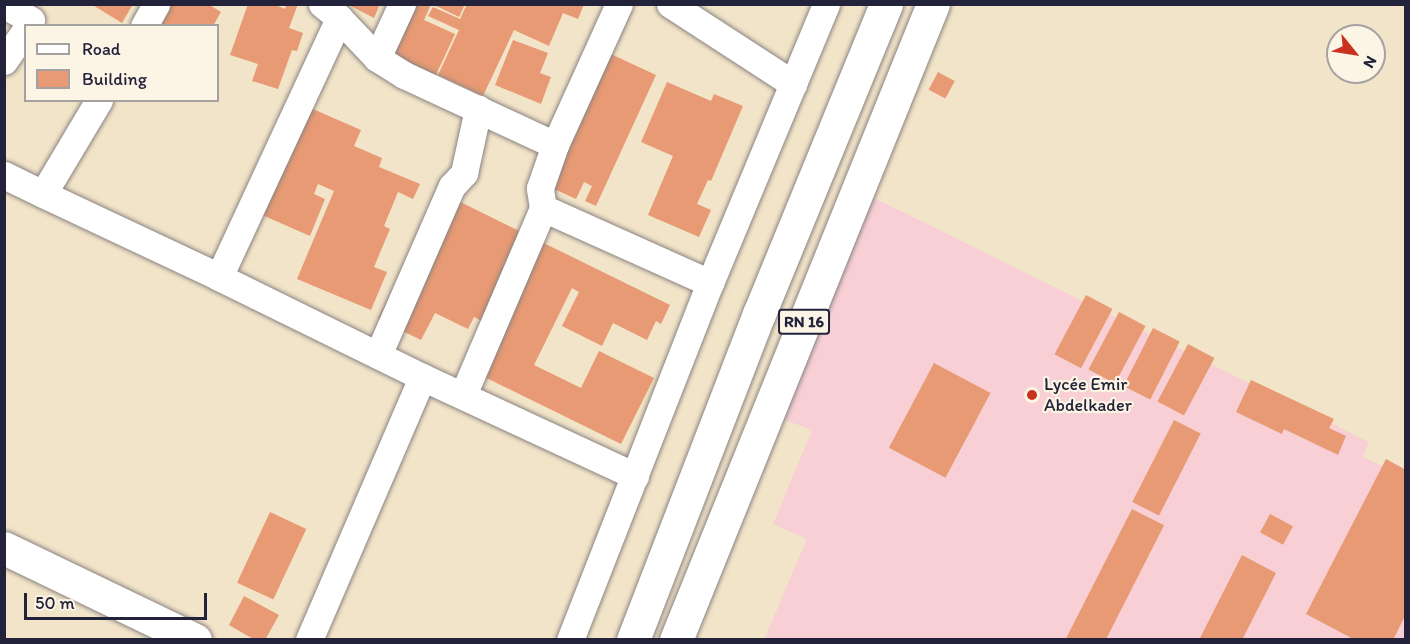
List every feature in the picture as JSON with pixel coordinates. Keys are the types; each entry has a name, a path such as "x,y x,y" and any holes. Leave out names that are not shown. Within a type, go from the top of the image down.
{"main road":[{"name":"RN 16","path":"633,639 759,314 886,4"},
{"name":"RN 16","path":"676,639 933,4"},
{"path":"4,548 195,639"}],"street":[{"path":"145,24 156,4"},
{"path":"378,58 402,4"},
{"path":"463,395 543,208 540,188 555,145 619,4"},
{"path":"670,4 793,84"},
{"path":"570,639 710,283 826,4"},
{"path":"4,5 31,20"},
{"path":"219,277 330,11 378,58 404,75 555,145"},
{"path":"4,61 24,31"},
{"path":"43,194 98,102"},
{"path":"378,355 452,186 464,173 478,109"},
{"path":"4,175 422,377 635,476"},
{"path":"543,208 710,283"},
{"path":"309,639 422,377"}],"shaded area":[{"name":"Lycée Emir Abdelkader","path":"872,197 1369,442 1363,457 1405,477 1405,639 764,640 807,539 773,524 812,430 780,418"}],"building":[{"path":"91,4 133,4 122,23"},
{"path":"152,4 208,4 221,12 214,24 140,24"},
{"path":"248,4 273,4 285,9 287,4 298,4 289,28 303,33 297,51 292,50 278,89 252,81 258,64 230,55"},
{"path":"347,4 380,4 374,18"},
{"path":"395,4 431,4 424,20 455,34 434,79 374,52"},
{"path":"432,4 465,4 459,17"},
{"path":"467,4 584,4 578,19 563,13 549,46 514,30 483,96 438,75 459,30 428,16 433,7 460,19"},
{"path":"513,40 548,53 540,73 551,77 541,104 495,85"},
{"path":"600,49 656,75 596,206 585,201 592,186 584,182 576,199 541,183"},
{"path":"938,72 955,81 945,99 929,90"},
{"path":"667,82 711,101 714,94 743,106 711,181 708,180 697,204 711,210 699,237 648,215 673,156 641,142"},
{"path":"290,99 361,130 354,146 382,158 379,167 420,184 413,199 398,192 384,226 390,229 374,267 387,272 371,310 297,279 334,191 318,184 314,194 325,199 310,236 244,207"},
{"path":"440,192 670,305 661,324 656,321 647,340 613,323 602,346 562,326 579,292 572,288 534,365 581,388 599,351 654,378 621,444 470,370 492,326 474,317 468,329 435,313 421,340 378,319"},
{"path":"1086,295 1112,309 1081,368 1055,354"},
{"path":"1119,312 1145,326 1115,383 1088,369"},
{"path":"1153,328 1180,342 1150,400 1123,386"},
{"path":"1188,344 1214,358 1184,415 1157,401"},
{"path":"934,363 991,393 945,478 889,448"},
{"path":"1251,380 1334,419 1329,428 1346,436 1338,455 1284,429 1282,434 1236,412"},
{"path":"1174,420 1201,434 1159,516 1132,502"},
{"path":"1386,459 1406,470 1406,614 1393,640 1355,640 1306,614"},
{"path":"1132,509 1164,525 1106,640 1065,640"},
{"path":"270,512 306,529 273,600 237,583"},
{"path":"1270,514 1293,526 1283,545 1260,533"},
{"path":"1242,555 1276,573 1242,640 1199,640"},
{"path":"244,596 279,615 265,640 255,640 229,625"}],"place":[{"name":"Lycée Emir Abdelkader","path":"1032,395"}]}
